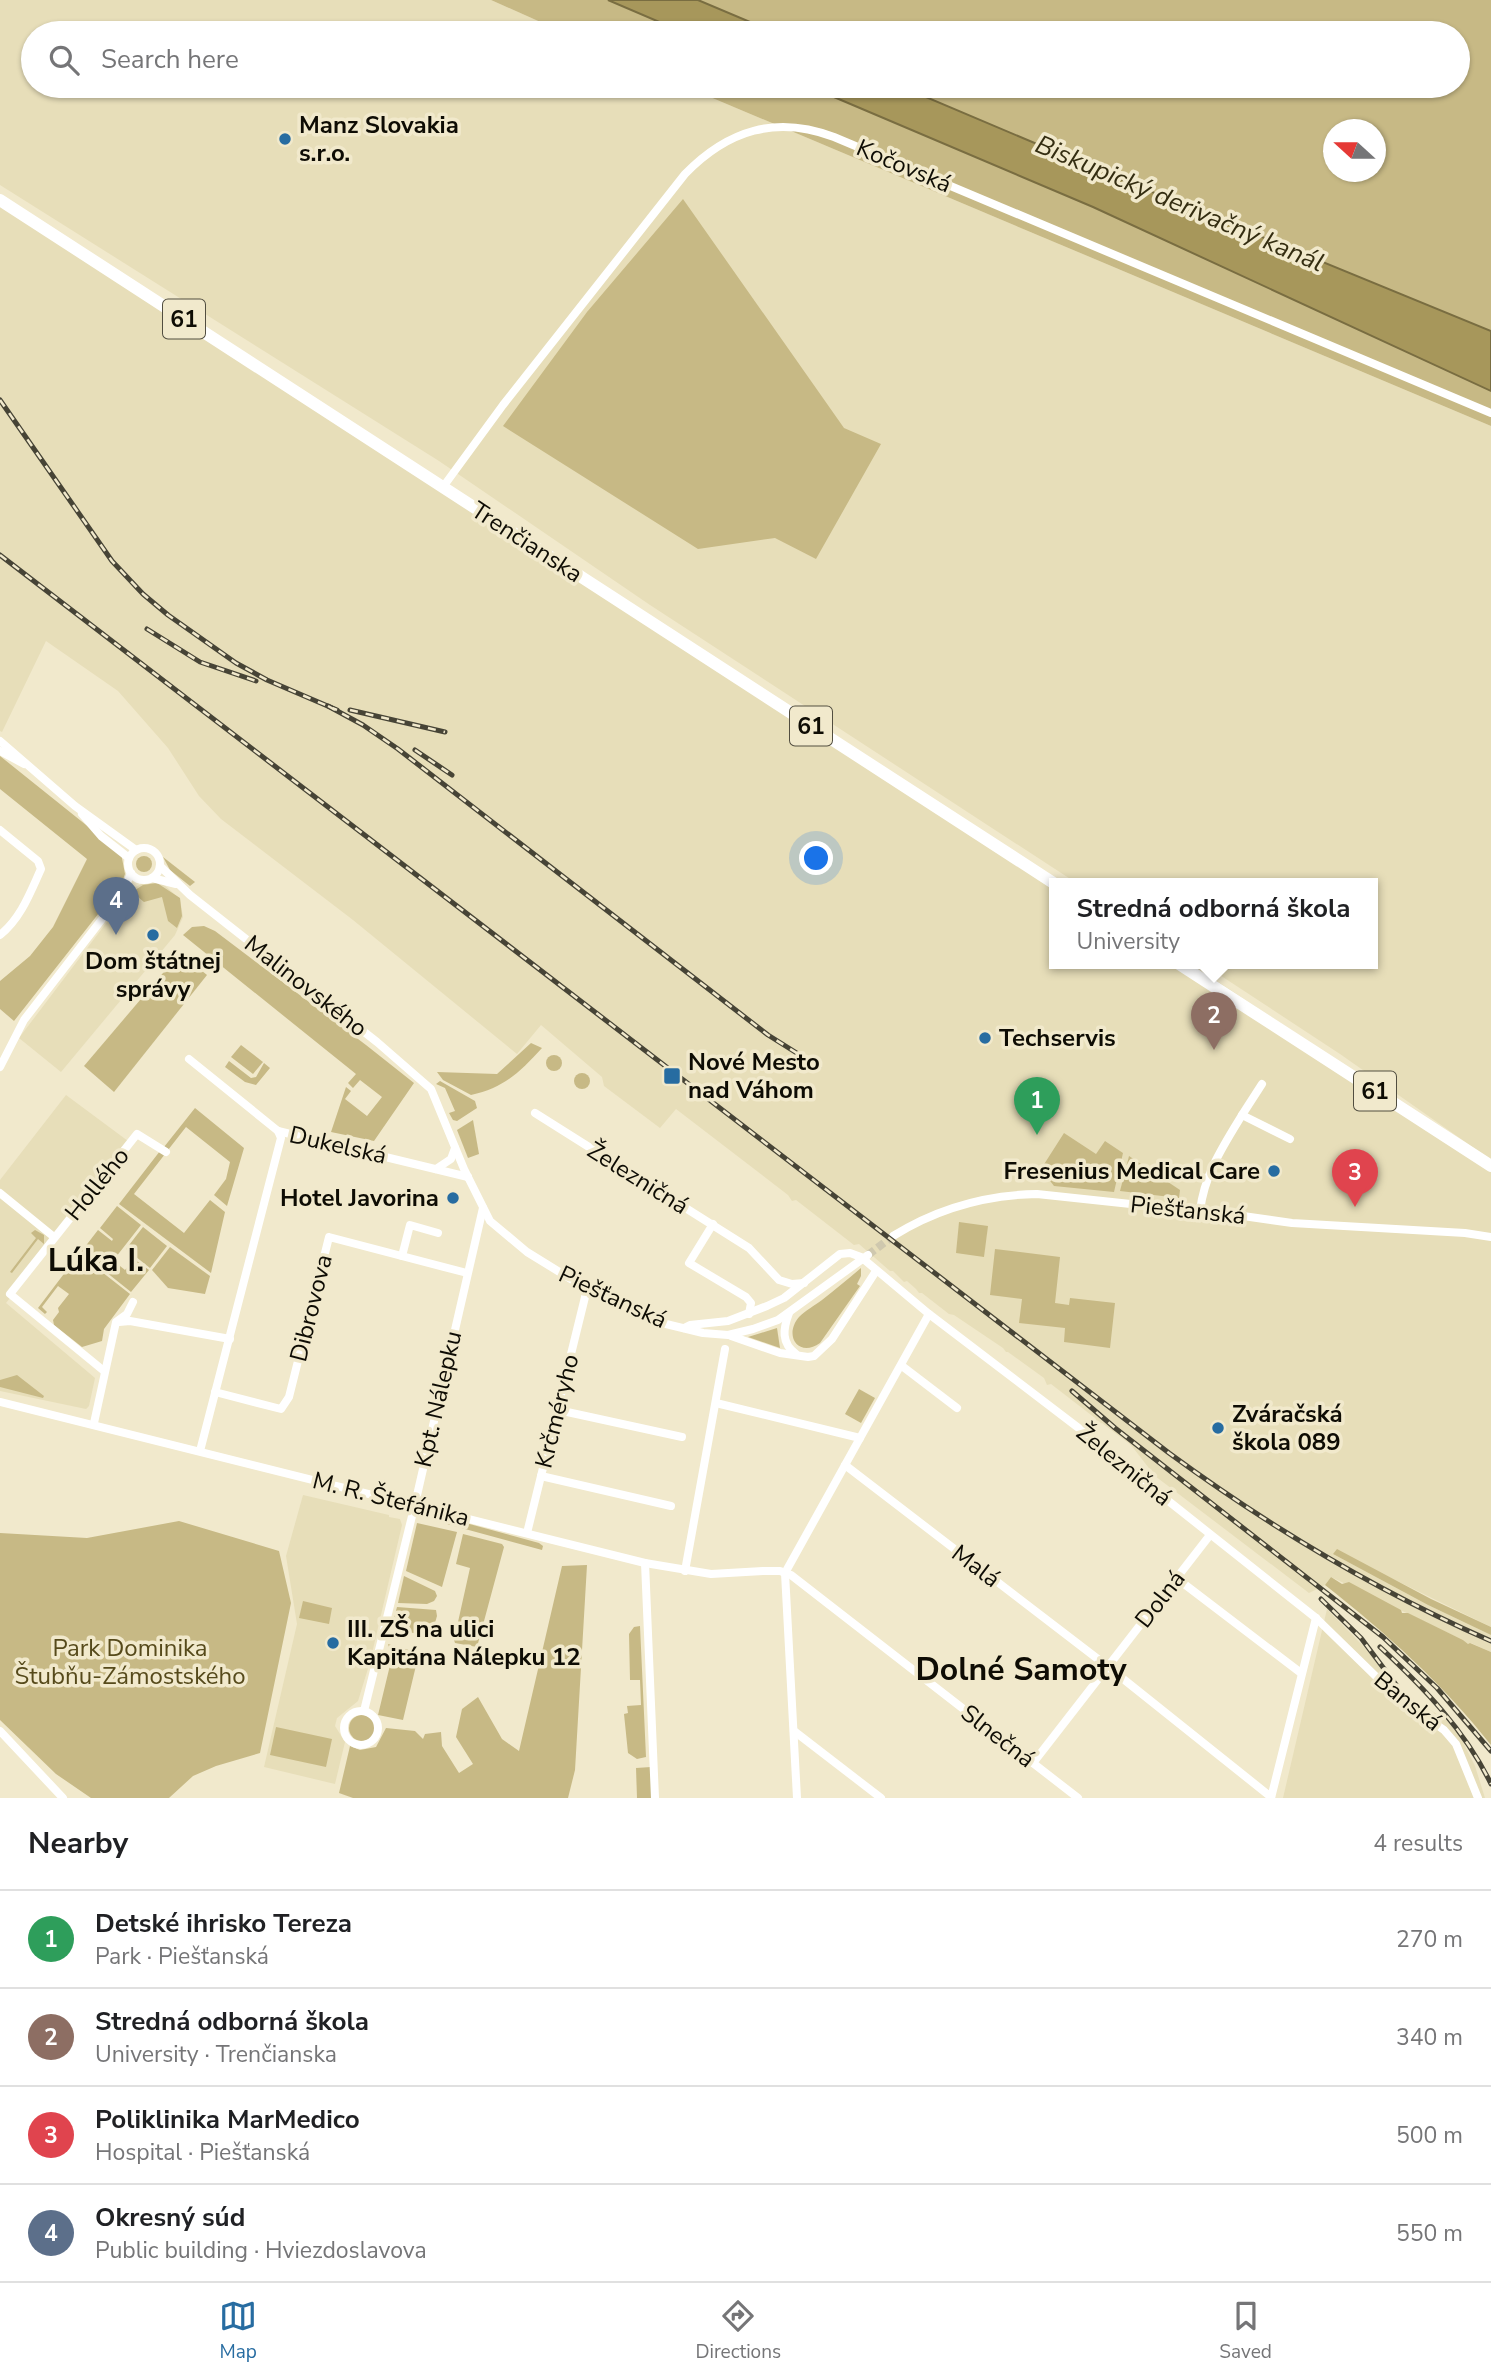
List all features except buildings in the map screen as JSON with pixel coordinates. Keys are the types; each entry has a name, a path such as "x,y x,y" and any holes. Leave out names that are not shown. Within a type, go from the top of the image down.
{"main road":[{"name":"Trenčianska","path":"0,200 1049,880"},
{"name":"61","path":"1187,969 1491,1166"}],"street":[{"name":"Kočovská","path":"443,487 510,395 685,174 709,152 730,139 759,128 775,126 809,129 834,137 1491,413"},
{"path":"0,741 75,806 136,850"},
{"path":"0,751 27,765"},
{"path":"0,1067 24,1020 123,892 131,873 129,858 101,836 75,806"},
{"path":"0,830 38,861 41,869 23,908 0,935"},
{"path":"123,892 143,880 152,878 160,866 159,857 153,850 136,850 129,858"},
{"name":"Malinovského","path":"160,866 179,886 377,1042 431,1089"},
{"path":"131,873 143,880"},
{"name":"Malinovského","path":"152,878 179,886"},
{"name":"Dukelská","path":"189,1059 278,1131 468,1177"},
{"path":"1200,1211 1214,1161 1262,1083"},
{"name":"Piešťanská","path":"431,1089 490,1222 510,1240 587,1289 649,1317 703,1333 728,1335 766,1325 789,1313 869,1259"},
{"name":"Železničná","path":"535,1113 713,1224 748,1248 785,1283 804,1283 839,1254 856,1254 869,1259 876,1271 929,1314 1093,1439 1316,1618"},
{"path":"1242,1115 1290,1139"},
{"path":"200,1451 281,1138 278,1131"},
{"name":"Hollého","path":"104,1371 10,1294 137,1134 166,1152"},
{"path":"436,1169 452,1159 455,1148"},
{"path":"0,1193 54,1237"},
{"name":"Piešťanská","path":"893,1236 922,1219 953,1206 1011,1195 1055,1196 1304,1224 1465,1233 1491,1237"},
{"name":"Kpt. Nálepku","path":"364,1711 415,1504 482,1208"},
{"path":"402,1256 410,1224 438,1233"},
{"path":"713,1224 689,1263 746,1297 751,1303 749,1314"},
{"name":"Dibrovova","path":"215,1392 281,1409 289,1397 330,1237 467,1273"},
{"path":"728,1335 780,1353 808,1357 820,1353 844,1322 876,1271"},
{"path":"684,1328 728,1321 749,1314 784,1298 804,1283"},
{"name":"Krčméryho","path":"527,1533 587,1289"},
{"path":"94,1423 117,1322 127,1314 133,1302"},
{"path":"789,1313 784,1334 788,1346 796,1354"},
{"path":"797,1798 785,1573 929,1314"},
{"path":"117,1322 130,1321 230,1339"},
{"path":"685,1571 725,1349"},
{"path":"902,1366 957,1408"},
{"name":"M. R. Štefánika","path":"0,1402 94,1423 645,1563 710,1574 763,1571 785,1573"},
{"path":"716,1403 860,1438"},
{"path":"558,1410 682,1437"},
{"name":"Malá","path":"845,1465 1107,1666 1271,1798"},
{"path":"541,1476 671,1506"},
{"name":"Dolná","path":"1033,1763 1210,1535"},
{"path":"645,1563 655,1798"},
{"name":"Slnečná","path":"785,1573 1078,1798"},
{"path":"1175,1577 1301,1673"},
{"path":"1271,1798 1316,1618"},
{"name":"Banská","path":"1316,1618 1396,1696 1448,1734 1466,1764 1478,1798"},
{"name":"Kpt. Nálepku","path":"364,1711 376,1721 377,1734 371,1742 356,1744 347,1737 345,1723 352,1714 364,1711"},
{"path":"0,1731 63,1798"},
{"path":"794,1731 881,1798"}],"shaded area":[{"path":"0,0 491,0 538,21 21,21 21,98 712,98 1491,426 1491,1160 1340,1054 1211,969 1378,969 1378,878 1069,878 650,605 439,461 0,185"},
{"path":"608,0 698,0 748,21 657,21"},
{"path":"836,98 928,98 1491,331 1491,391 1093,207"},
{"path":"0,205 1055,878 1049,878 1049,969 1199,969 1387,1093 1491,1169 1491,1627 1387,1576 1333,1554 1491,1635 1491,1652 1468,1644 1331,1577 1325,1585 1309,1593 1155,1476 1131,1445 1102,1423 1098,1424 1095,1418 1051,1384 1047,1385 1044,1378 919,1293 859,1244 854,1245 796,1200 792,1201 788,1195 676,1109 660,1128 604,1086 602,1077 541,1025 517,1054 353,920 221,819 199,796 168,748 118,691 46,641 2,732"},
{"path":"149,880 163,884 180,899 183,917 175,935 61,1072 19,1038 132,889"},
{"path":"66,1095 132,1144 6,1303 95,1378 86,1409 0,1391 0,1180"},
{"name":"III. ZŠ na ulici Kapitána Nálepku 12","path":"303,1495 389,1515 400,1519 402,1525 370,1662 358,1701 337,1718 335,1726 345,1742 335,1784 264,1767 297,1624 286,1556"},
{"path":"1327,1609 1365,1648 1398,1689 1446,1720 1458,1732 1475,1766 1485,1798 1283,1798"}],"green space":[{"path":"491,0 608,0 657,21 538,21"},
{"path":"698,0 1491,0 1491,331 928,98 1470,98 1470,21 748,21"},
{"path":"712,98 836,98 1093,207 1491,391 1491,426"},
{"path":"683,199 844,428 881,444 816,559 775,538 698,549 503,426 587,312"},
{"path":"0,756 121,853 125,874 121,885 14,1021 0,1009 0,981 30,956 53,927 87,859 0,789"},
{"path":"141,856 147,856 152,864 150,870 141,872 136,867 136,861"},
{"path":"163,857 195,882 190,886 170,870"},
{"path":"157,883 180,898 182,916 177,928 168,921 162,897 144,902 132,892 143,885"},
{"path":"204,926 215,931 414,1083 374,1141 331,1132 346,1087 351,1091 345,1099 367,1116 382,1097 360,1080 353,1088 348,1083 356,1074 183,935 192,927"},
{"path":"180,953 207,975 114,1092 84,1066"},
{"path":"531,1043 542,1048 511,1078 483,1092 471,1095 443,1080 437,1072 497,1074"},
{"path":"241,1045 263,1062 253,1074 231,1057"},
{"path":"554,1055 562,1063 554,1071 546,1063"},
{"path":"229,1061 251,1078 256,1077 264,1063 270,1068 256,1085 245,1082 225,1067"},
{"path":"582,1073 590,1081 582,1089 574,1081"},
{"path":"440,1081 475,1101 477,1108 457,1121 453,1120 449,1113 455,1111 445,1088 436,1084"},
{"path":"195,1108 244,1148 227,1206 214,1195 226,1179 230,1162 186,1127 168,1150 164,1147"},
{"path":"473,1120 479,1154 468,1158 457,1130"},
{"path":"1064,1133 1096,1154 1105,1141 1123,1153 1114,1192 1054,1186 1041,1169"},
{"path":"160,1151 165,1154 134,1194 184,1233 210,1200 225,1212 211,1273 119,1204"},
{"path":"1129,1156 1180,1190 1179,1198 1120,1191"},
{"path":"117,1206 141,1225 105,1271 81,1252 98,1230 112,1241 100,1228"},
{"path":"959,1222 988,1226 984,1257 956,1253"},
{"path":"143,1227 167,1246 150,1268 126,1249"},
{"path":"35,1230 44,1235 44,1244 38,1239 12,1273 10,1272 36,1238 31,1233"},
{"path":"170,1247 210,1276 205,1294 168,1288 152,1270"},
{"path":"995,1249 1060,1257 1055,1303 1069,1305 1070,1298 1115,1303 1110,1348 1064,1342 1065,1328 1019,1323 1022,1299 990,1295"},
{"path":"79,1254 130,1294 104,1329 102,1341 82,1347 54,1325 53,1320 59,1312 58,1308 69,1294 58,1286 42,1307 47,1312 45,1314 38,1308"},
{"path":"134,1259 149,1270 131,1292 106,1272 115,1262 125,1270"},
{"path":"861,1268 857,1284 860,1286 820,1343 806,1348 796,1343 793,1331 799,1317"},
{"path":"777,1328 780,1348 748,1337"},
{"path":"17,1375 44,1396 43,1398 0,1387 0,1380"},
{"path":"859,1389 875,1398 861,1423 845,1414"},
{"path":"433,1514 539,1543 543,1546 542,1550 432,1520"},
{"name":"Park Dominika Štubňu-Zámostského","path":"179,1521 279,1551 291,1603 260,1753 193,1776 169,1798 91,1798 56,1774 0,1720 0,1533 87,1538"},
{"path":"417,1523 457,1532 442,1587 406,1571"},
{"path":"463,1534 502,1544 504,1547 477,1647 455,1643 454,1640 470,1568 456,1564"},
{"path":"1337,1549 1431,1599 1491,1627 1491,1635 1333,1554"},
{"path":"587,1565 575,1770 568,1798 353,1798 339,1793 350,1746 360,1750 376,1747 386,1728 415,1731 423,1739 425,1734 441,1732 442,1746 459,1773 473,1764 456,1737 462,1709 478,1697 502,1739 519,1751 562,1566"},
{"path":"404,1576 435,1591 437,1596 434,1601 427,1604 398,1603"},
{"path":"1331,1577 1342,1584 1349,1582 1402,1613 1408,1613 1468,1644 1491,1652 1491,1745 1413,1660 1325,1585"},
{"path":"303,1601 332,1608 329,1624 299,1618"},
{"path":"397,1607 436,1610 437,1616 431,1636 392,1625"},
{"path":"640,1626 646,1757 637,1759 628,1753 624,1714 628,1713 627,1706 641,1705 640,1680 630,1680 629,1634 634,1627"},
{"path":"388,1644 419,1653 403,1720 378,1715 392,1657"},
{"path":"362,1715 371,1719 375,1728 371,1737 362,1741 353,1737 349,1728 353,1719"},
{"path":"276,1727 332,1739 326,1767 270,1755"},
{"path":"651,1767 652,1798 637,1798 636,1768"}],"tunnel":[{"path":"868,1255 893,1236"}],"railway":[{"path":"0,400 112,561 143,594 236,663 267,680 337,710"},
{"path":"0,555 1169,1453 1246,1507 1325,1556 1407,1601 1491,1641"},
{"path":"147,629 200,662 256,681"},
{"path":"328,706 363,725 398,749 768,1035 819,1067"},
{"path":"350,710 445,732"},
{"path":"415,750 452,775"},
{"path":"1072,1391 1115,1428 1383,1637 1437,1688 1491,1751"},
{"path":"1321,1599 1361,1638 1397,1686"},
{"path":"1380,1647 1456,1727 1491,1784"}],"place":[{"name":"Manz Slovakia s.r.o.","path":"285,139"},
{"name":"Okresný súd","path":"116,935"},
{"name":"Dom štátnej správy","path":"153,935"},
{"name":"Techservis","path":"985,1038"},
{"name":"Stredná odborná škola","path":"1214,1050"},
{"name":"Nové Mesto nad Váhom","path":"672,1076"},
{"name":"Detské ihrisko Tereza","path":"1037,1135"},
{"name":"Fresenius Medical Care","path":"1274,1171"},
{"name":"Hotel Javorina","path":"453,1198"},
{"name":"Poliklinika MarMedico","path":"1355,1207"},
{"name":"Zváračská škola 089","path":"1218,1428"},
{"name":"III. ZŠ na ulici Kapitána Nálepku 12","path":"333,1643"}],"district":[{"name":"Lúka I.","path":"96,1260"},
{"name":"Dolné Samoty","path":"1021,1669"}],"water label":[{"name":"Biskupický derivačný kanál","path":"1180,203"}]}
